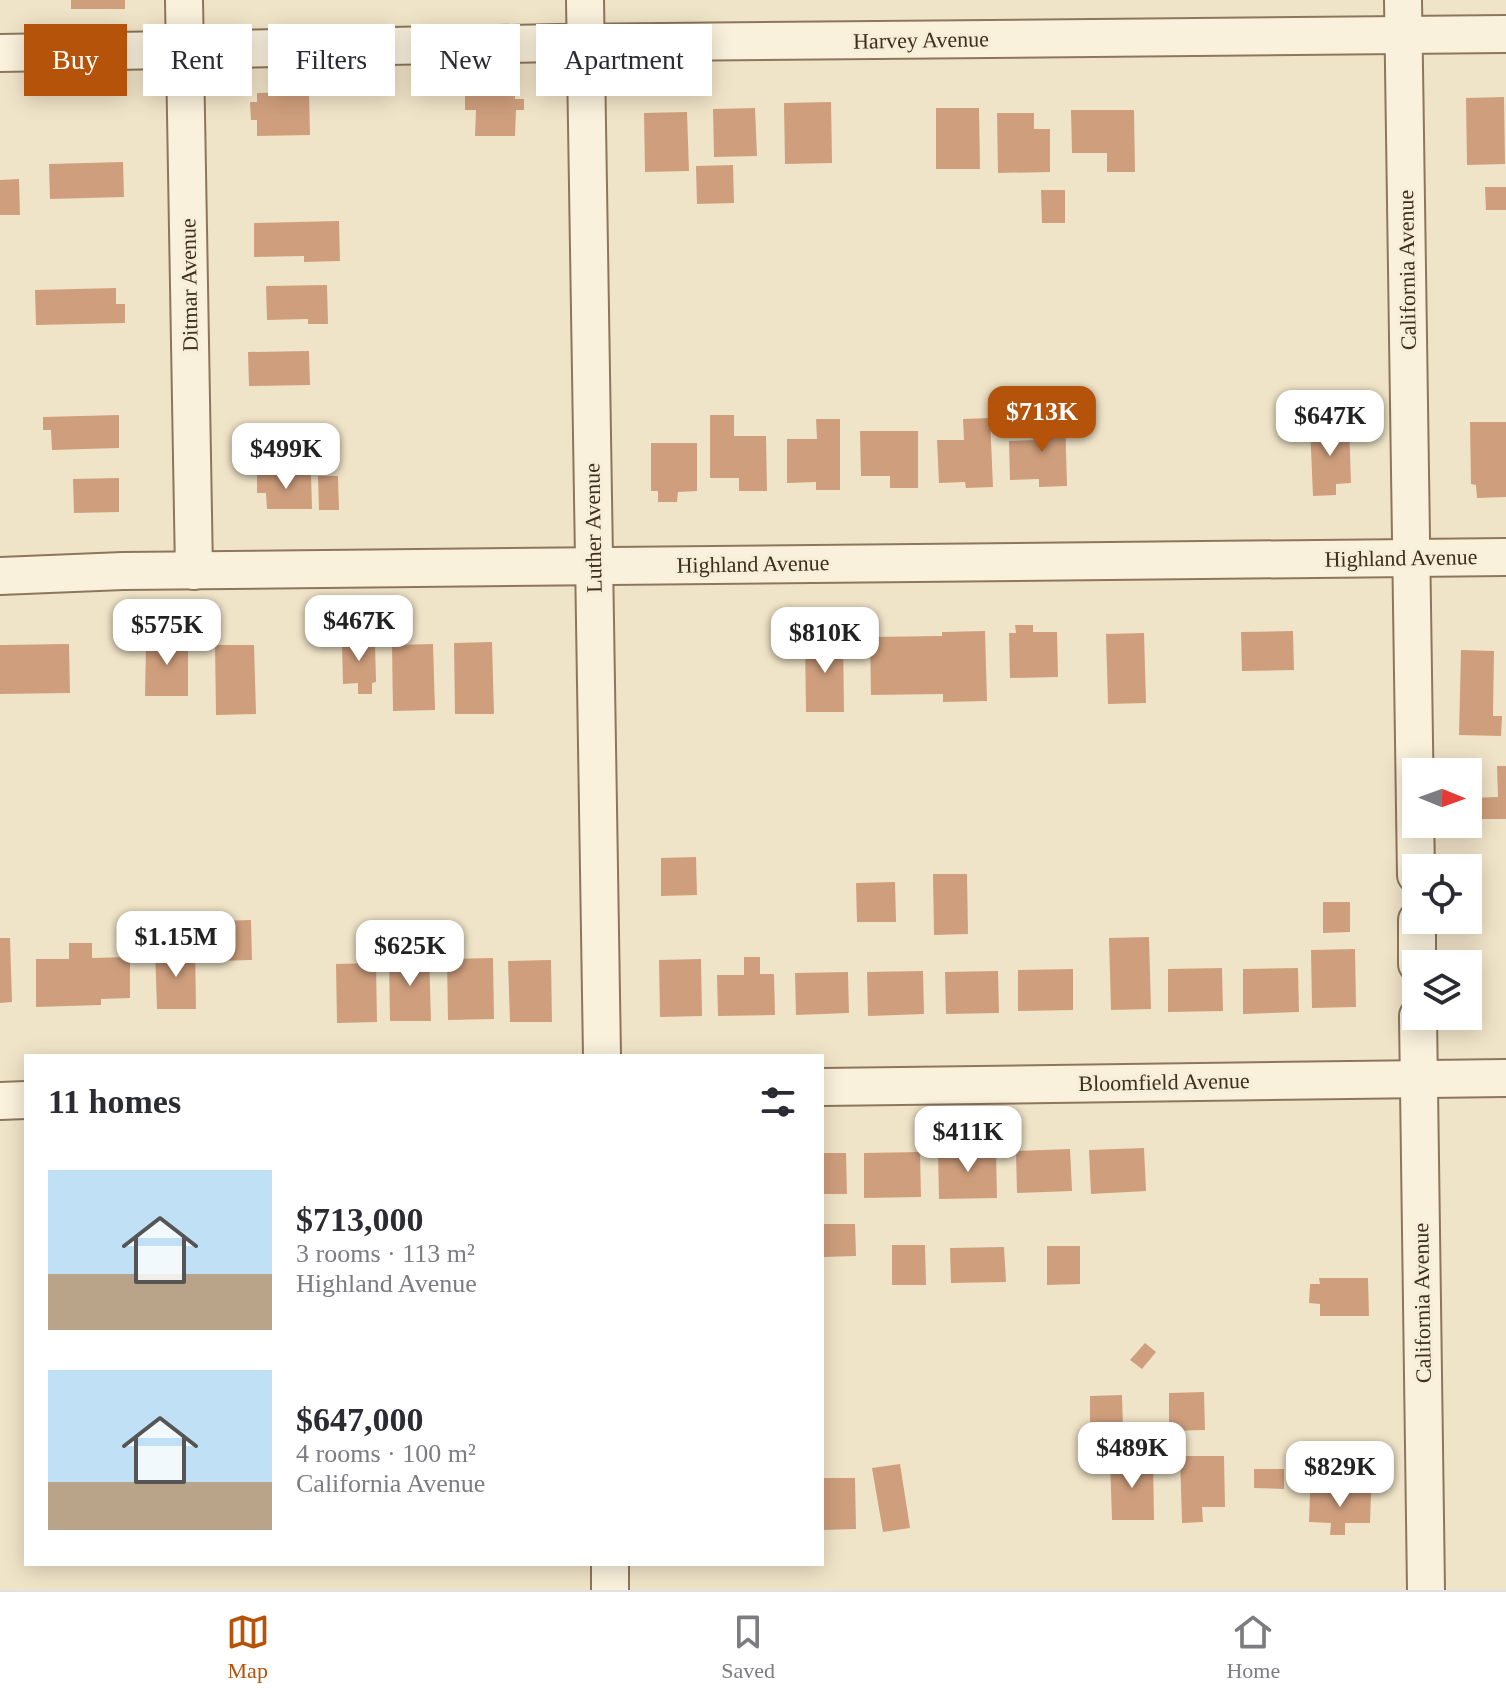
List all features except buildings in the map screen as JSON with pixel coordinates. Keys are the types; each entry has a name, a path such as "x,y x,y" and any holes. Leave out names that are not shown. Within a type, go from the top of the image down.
{"street":[{"name":"Ditmar Avenue","path":"184,0 184,24"},
{"name":"Luther Avenue","path":"585,0 585,24"},
{"name":"California Avenue","path":"1403,0 1416,854"},
{"name":"Harvey Avenue","path":"712,42 1506,34"},
{"name":"Harvey Avenue","path":"252,48 536,44"},
{"name":"Harvey Avenue","path":"0,53 143,50"},
{"name":"Ditmar Avenue","path":"186,96 194,571"},
{"name":"Luther Avenue","path":"586,96 602,1054"},
{"name":"Highland Avenue","path":"0,576 194,571 1506,557"},
{"name":"California Avenue","path":"1418,1030 1426,1590"},
{"name":"Bloomfield Avenue","path":"824,1087 1506,1078"},
{"path":"0,1101 24,1100"},
{"path":"610,1566 610,1590"}]}
